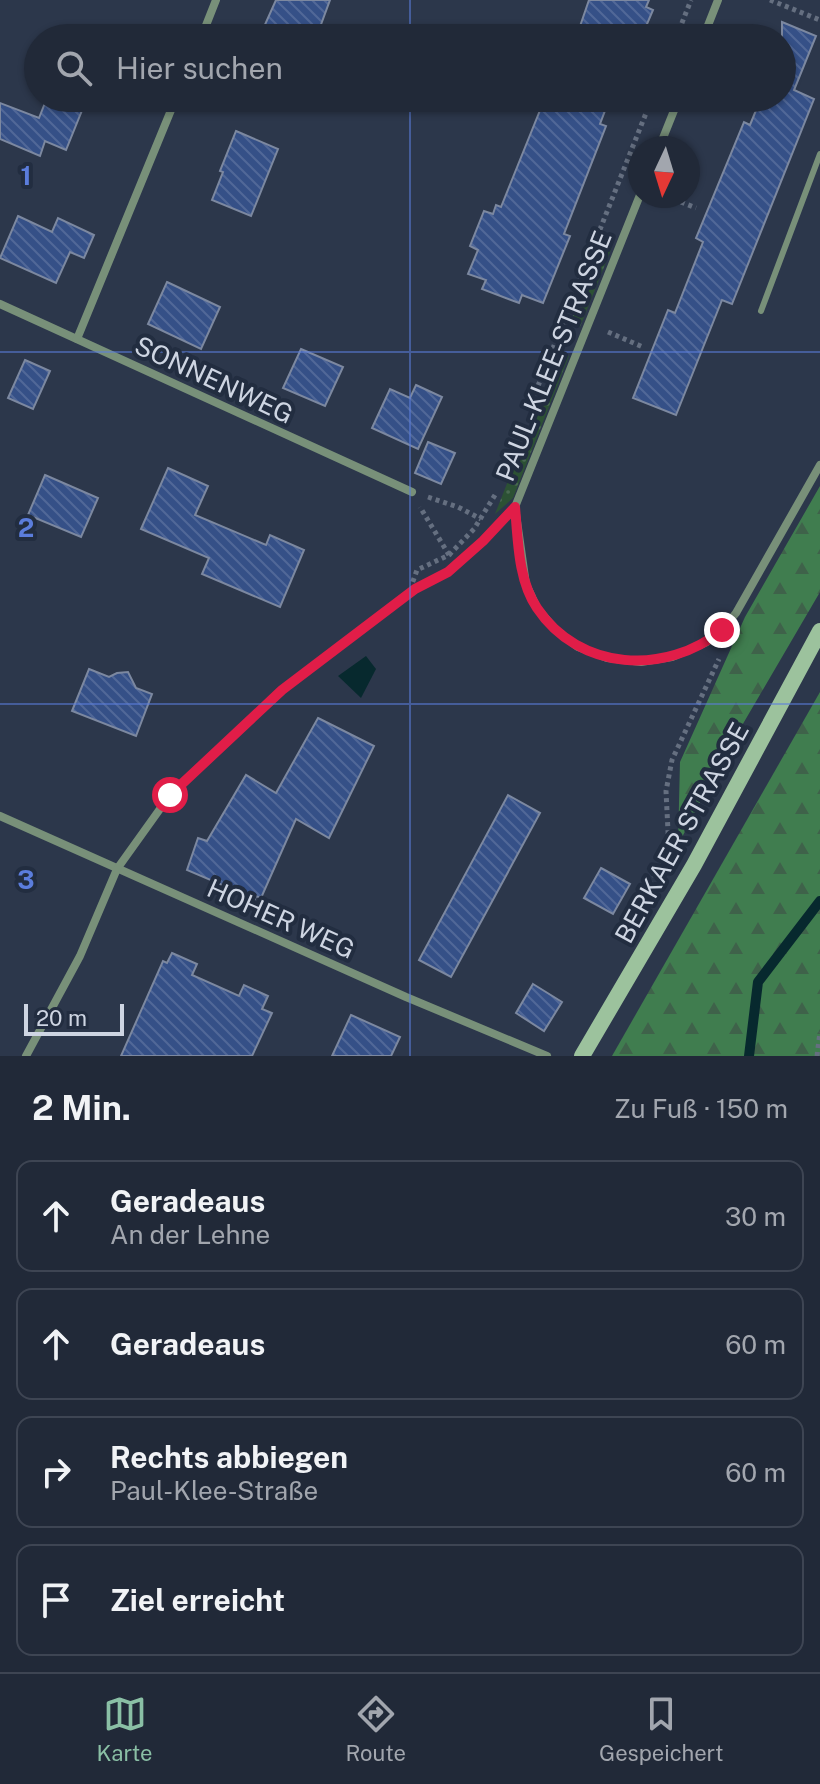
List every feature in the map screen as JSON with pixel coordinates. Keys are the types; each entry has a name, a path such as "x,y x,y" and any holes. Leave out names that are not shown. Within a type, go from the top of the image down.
{"main road":[{"name":"BERKAER STRASSE","path":"582,1056 694,865 820,631"}],"street":[{"path":"207,24 216,0"},
{"path":"709,24 718,0"},
{"path":"77,339 170,112"},
{"path":"664,136 673,112"},
{"name":"PAUL-KLEE-STRASSE","path":"635,208 515,507 526,584 537,608 557,631 578,647 607,658 641,662 672,657 707,642 736,613 820,465"},
{"name":"SONNENWEG","path":"0,304 412,492"},
{"path":"26,1056 80,956 117,869 170,795 282,690"},
{"name":"HOHER WEG","path":"0,816 406,997 547,1056"}],"lane":[{"path":"761,311 820,154"}],"path":[{"path":"682,24 691,0"},
{"path":"770,0 820,20"},
{"path":"535,391 646,112"},
{"path":"588,324 643,347"},
{"path":"412,492 458,507 481,519"},
{"path":"415,589 412,584 417,570 449,555 481,519 496,493"},
{"path":"282,690 415,589 448,572 515,507"},
{"path":"427,521 449,555"},
{"path":"669,851 666,791 672,760 724,649 736,613"},
{"path":"817,1056 820,1032"}],"green space":[{"path":"603,243 612,247 580,327 570,323"},
{"path":"559,352 569,356 513,498 495,514"},
{"path":"820,486 820,592 723,758 678,845 680,762 745,617"},
{"path":"820,692 820,1056 612,1056"}],"shaded area":[{"path":"366,656 376,669 361,698 338,676"}],"building":[{"path":"276,0 330,0 321,24 265,24"},
{"path":"589,0 649,0 646,7 653,10 647,24 581,24"},
{"path":"796,28 816,36 796,85"},
{"path":"796,91 814,99 732,304 722,300 676,415 633,398 668,310 675,313 703,242 696,238 744,122 750,125 755,112 796,112"},
{"path":"0,103 39,118 41,112 81,112 66,150 45,141 40,156 0,139"},
{"path":"539,112 604,112 600,124 606,126 564,234 570,236 543,303 522,295 519,303 482,289 486,280 468,274 478,250 470,246 484,211 493,214 496,205 501,207"},
{"path":"236,131 278,149 251,216 212,200"},
{"path":"18,216 52,232 58,218 94,235 84,258 70,252 56,283 0,258"},
{"path":"167,282 220,307 201,349 148,324"},
{"path":"301,349 343,367 325,406 283,388"},
{"path":"25,360 50,371 33,409 8,398"},
{"path":"416,385 442,397 418,449 372,428 390,389 410,398"},
{"path":"428,442 455,453 441,484 415,473"},
{"path":"168,468 208,486 195,515 266,545 270,535 304,550 280,607 202,574 209,558 141,529"},
{"path":"45,475 98,498 81,537 28,515"},
{"path":"89,669 109,677 128,672 136,688 152,694 136,736 72,711"},
{"path":"318,718 374,746 329,838 296,819 261,898 256,896 255,899 187,870 198,838 207,841 246,775 276,793"},
{"path":"508,795 540,813 451,977 419,960"},
{"path":"601,868 630,884 613,914 584,898"},
{"path":"172,953 197,964 192,975 239,996 244,985 268,996 262,1009 272,1013 252,1056 121,1056 163,961 167,963"},
{"path":"533,984 562,1002 544,1031 516,1013"},
{"path":"351,1015 400,1037 391,1056 332,1056"}],"waterway":[{"path":"749,1056 758,982 820,901"}],"route":[{"path":"170,795 282,690 415,589 448,572 515,507 526,584 537,608 557,631 578,647 607,658 641,662 672,657 707,642 722,630"}]}
